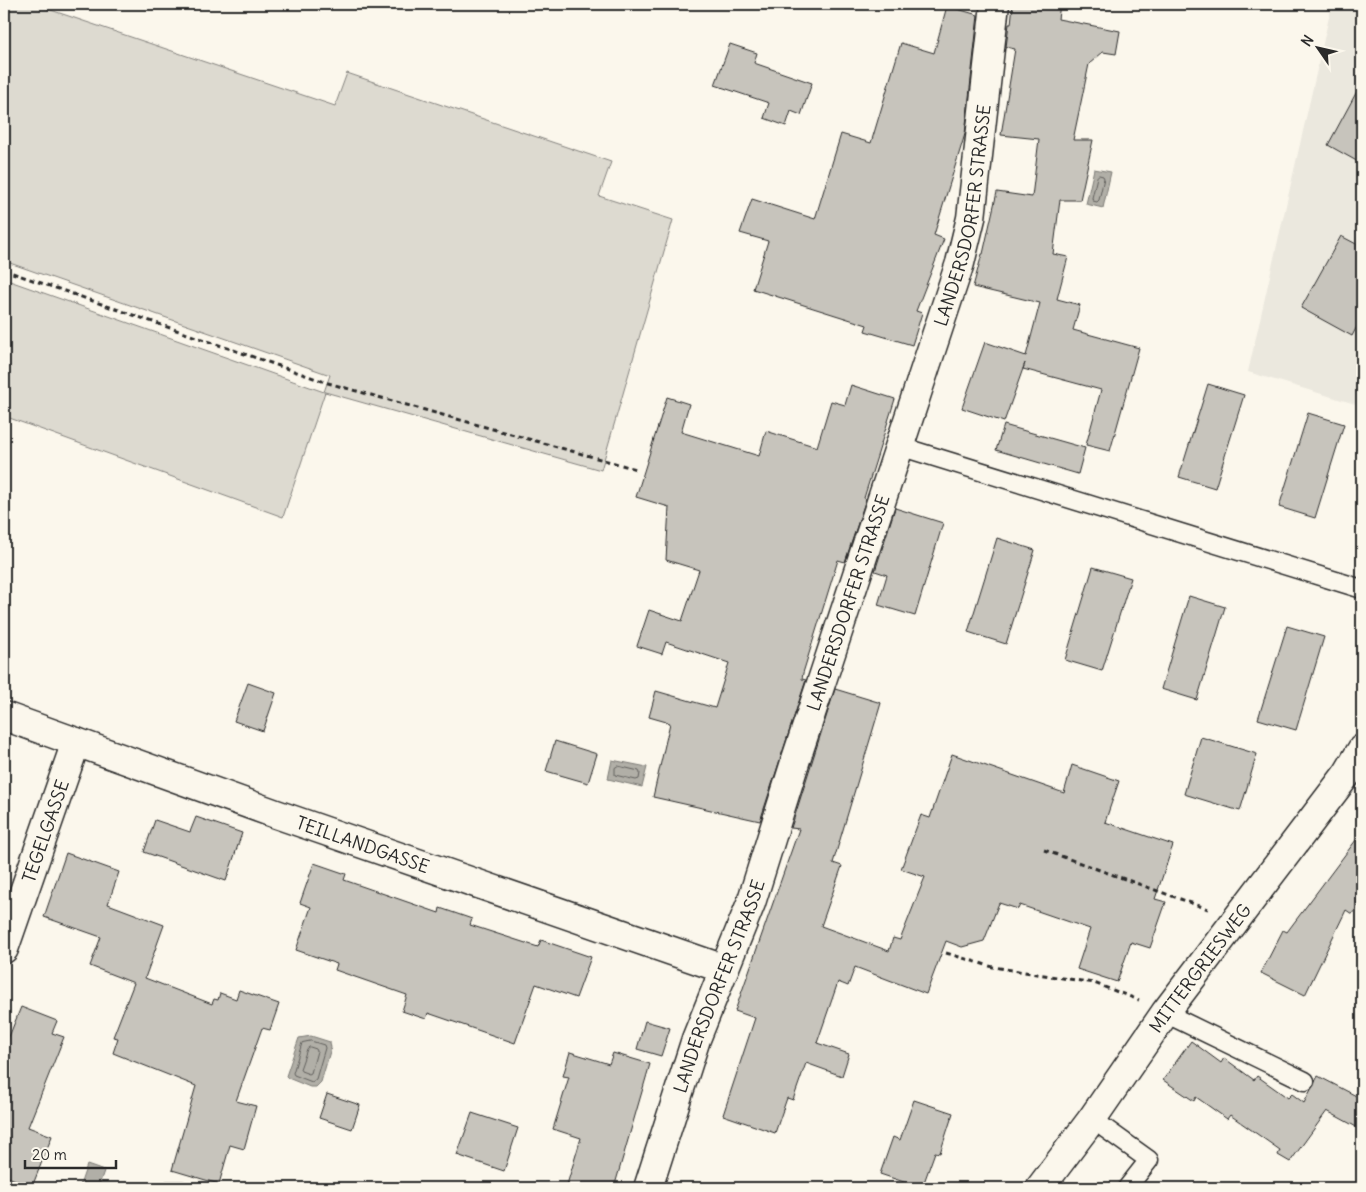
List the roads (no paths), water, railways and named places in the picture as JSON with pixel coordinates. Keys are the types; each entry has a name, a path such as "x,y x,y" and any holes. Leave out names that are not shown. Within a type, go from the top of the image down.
{"street":[{"name":"LANDERSDORFER STRASSE","path":"648,1188 696,1039 751,902 796,759 960,262 971,218 995,4"},
{"name":"TEILLANDGASSE","path":"4,716 276,814 724,968"},
{"name":"TEGELGASSE","path":"4,949 76,742"},
{"name":"MITTERGRIESWEG","path":"1040,1188 1092,1119 1165,1013 1347,774 1362,749"}],"lane":[{"path":"900,446 1362,589"},
{"path":"1165,1013 1305,1081"},
{"path":"1092,1119 1148,1160 1127,1188"}],"water":[{"path":"1094,169 1111,172 1103,208 1086,204"},
{"path":"612,760 647,767 642,787 608,779"},
{"path":"311,1036 330,1042 331,1048 321,1082 316,1087 310,1087 286,1076 299,1038"},
{"path":"87,1165 104,1171 98,1188 79,1188"},
{"path":"166,1181 183,1181 214,1188 157,1188"}]}
